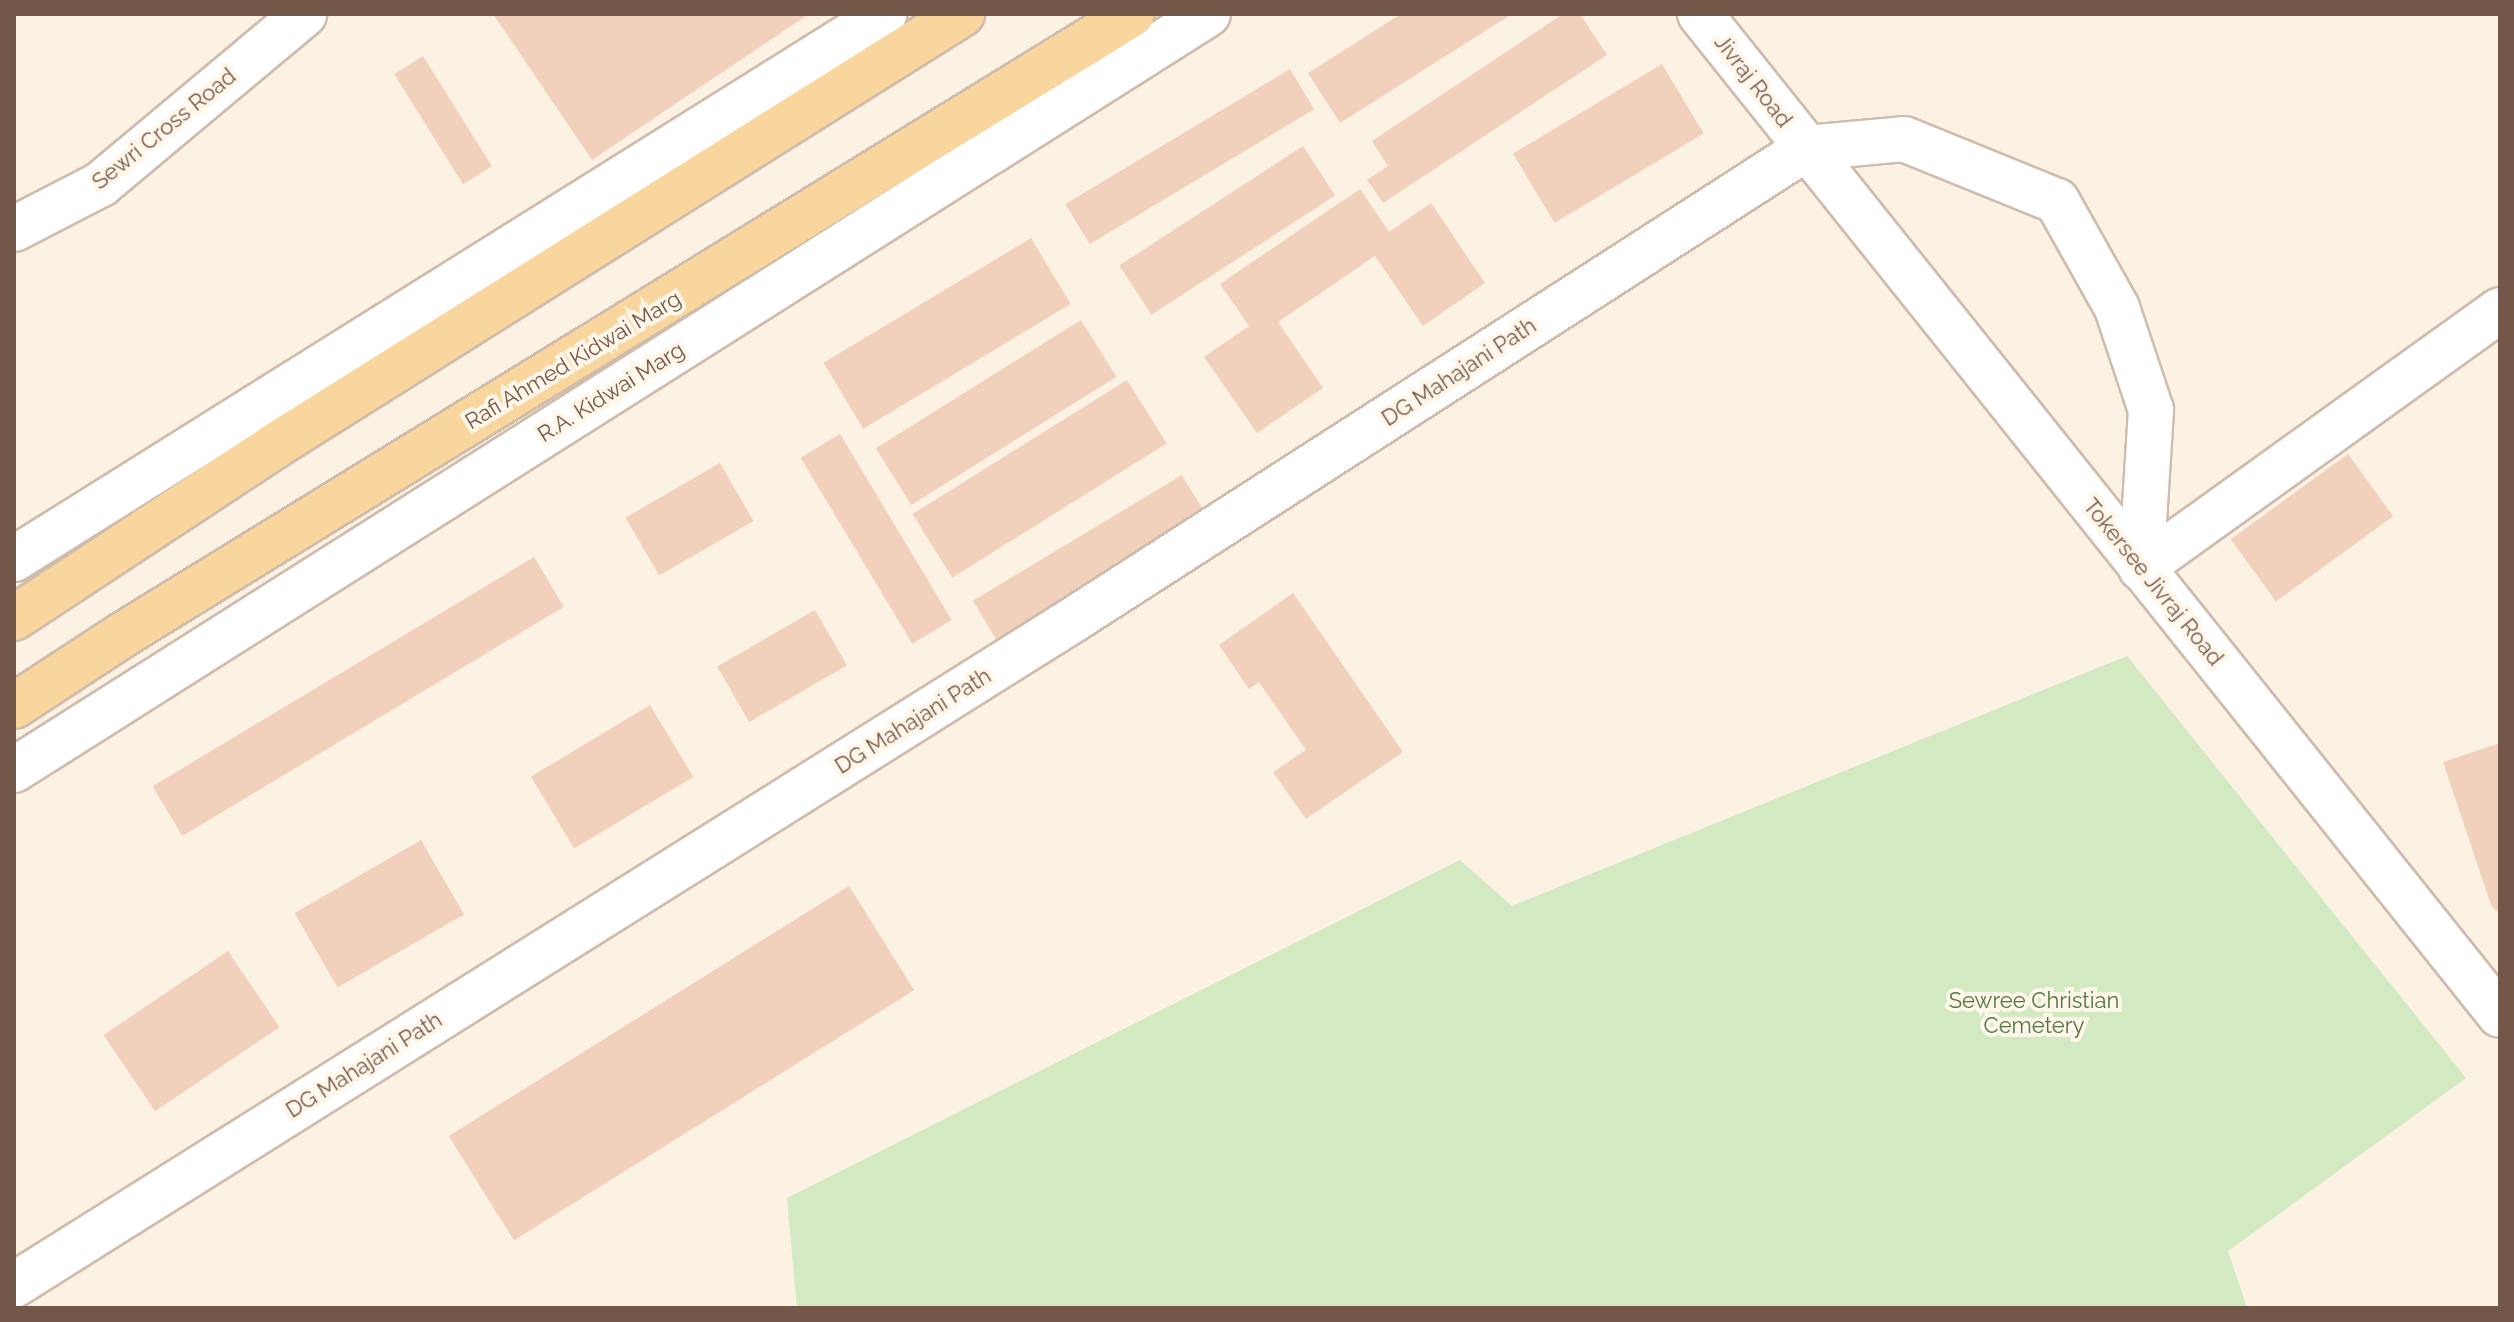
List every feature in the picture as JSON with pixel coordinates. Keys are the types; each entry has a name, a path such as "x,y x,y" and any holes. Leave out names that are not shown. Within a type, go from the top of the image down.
{"main road":[{"path":"14,618 273,447 962,14"},
{"name":"Rafi Ahmed Kidwai Marg","path":"14,706 124,634 1132,14"}],"street":[{"name":"Sewri Cross Road","path":"14,229 101,184 304,14"},
{"path":"14,559 884,14"},
{"name":"R.A. Kidwai Marg","path":"14,770 1208,14"},
{"name":"Jivraj Road","path":"1700,14 1807,148"},
{"path":"1807,148 1904,139 2057,201 2117,308 2151,410 2141,568"},
{"name":"Tokersee Jivraj Road","path":"1807,148 2500,1015"},
{"name":"DG Mahajani Path","path":"14,1285 1076,618 1807,148"},
{"path":"2141,568 2500,310"}],"green space":[{"name":"Sewree Christian Cemetery","path":"2127,656 2466,1078 2228,1251 2247,1308 797,1308 787,1198 1460,860 1512,906"}],"building":[{"path":"493,14 809,14 592,160"},
{"path":"1401,14 1512,14 1340,123 1308,73"},
{"path":"1563,14 1580,14 1607,55 1383,203 1367,180 1388,166 1372,141"},
{"path":"423,56 492,166 463,184 394,74"},
{"path":"1662,64 1704,133 1555,223 1513,154"},
{"path":"1290,69 1314,109 1090,244 1065,204"},
{"path":"1303,146 1335,195 1151,315 1119,265"},
{"path":"1360,189 1389,232 1431,203 1485,283 1423,326 1375,256 1278,322 1323,388 1257,433 1204,357 1249,326 1220,284"},
{"path":"1031,238 1071,304 863,429 824,363"},
{"path":"1081,320 1117,377 911,505 876,448"},
{"path":"1127,380 1167,444 952,578 912,514"},
{"path":"840,434 952,620 912,644 801,458"},
{"path":"2348,454 2393,516 2276,602 2231,539"},
{"path":"720,463 754,521 659,576 626,518"},
{"path":"1182,475 1210,521 1001,647 973,601"},
{"path":"534,557 564,607 182,836 153,786"},
{"path":"1293,593 1403,752 1306,819 1273,772 1306,750 1259,682 1249,689 1219,645"},
{"path":"815,610 847,665 749,722 717,666"},
{"path":"650,705 693,777 574,849 531,777"},
{"path":"2500,743 2500,915 2491,905 2443,762"},
{"path":"421,840 464,914 338,987 295,913"},
{"path":"849,886 914,990 514,1240 449,1136"},
{"path":"228,951 279,1027 155,1111 104,1035"}]}
